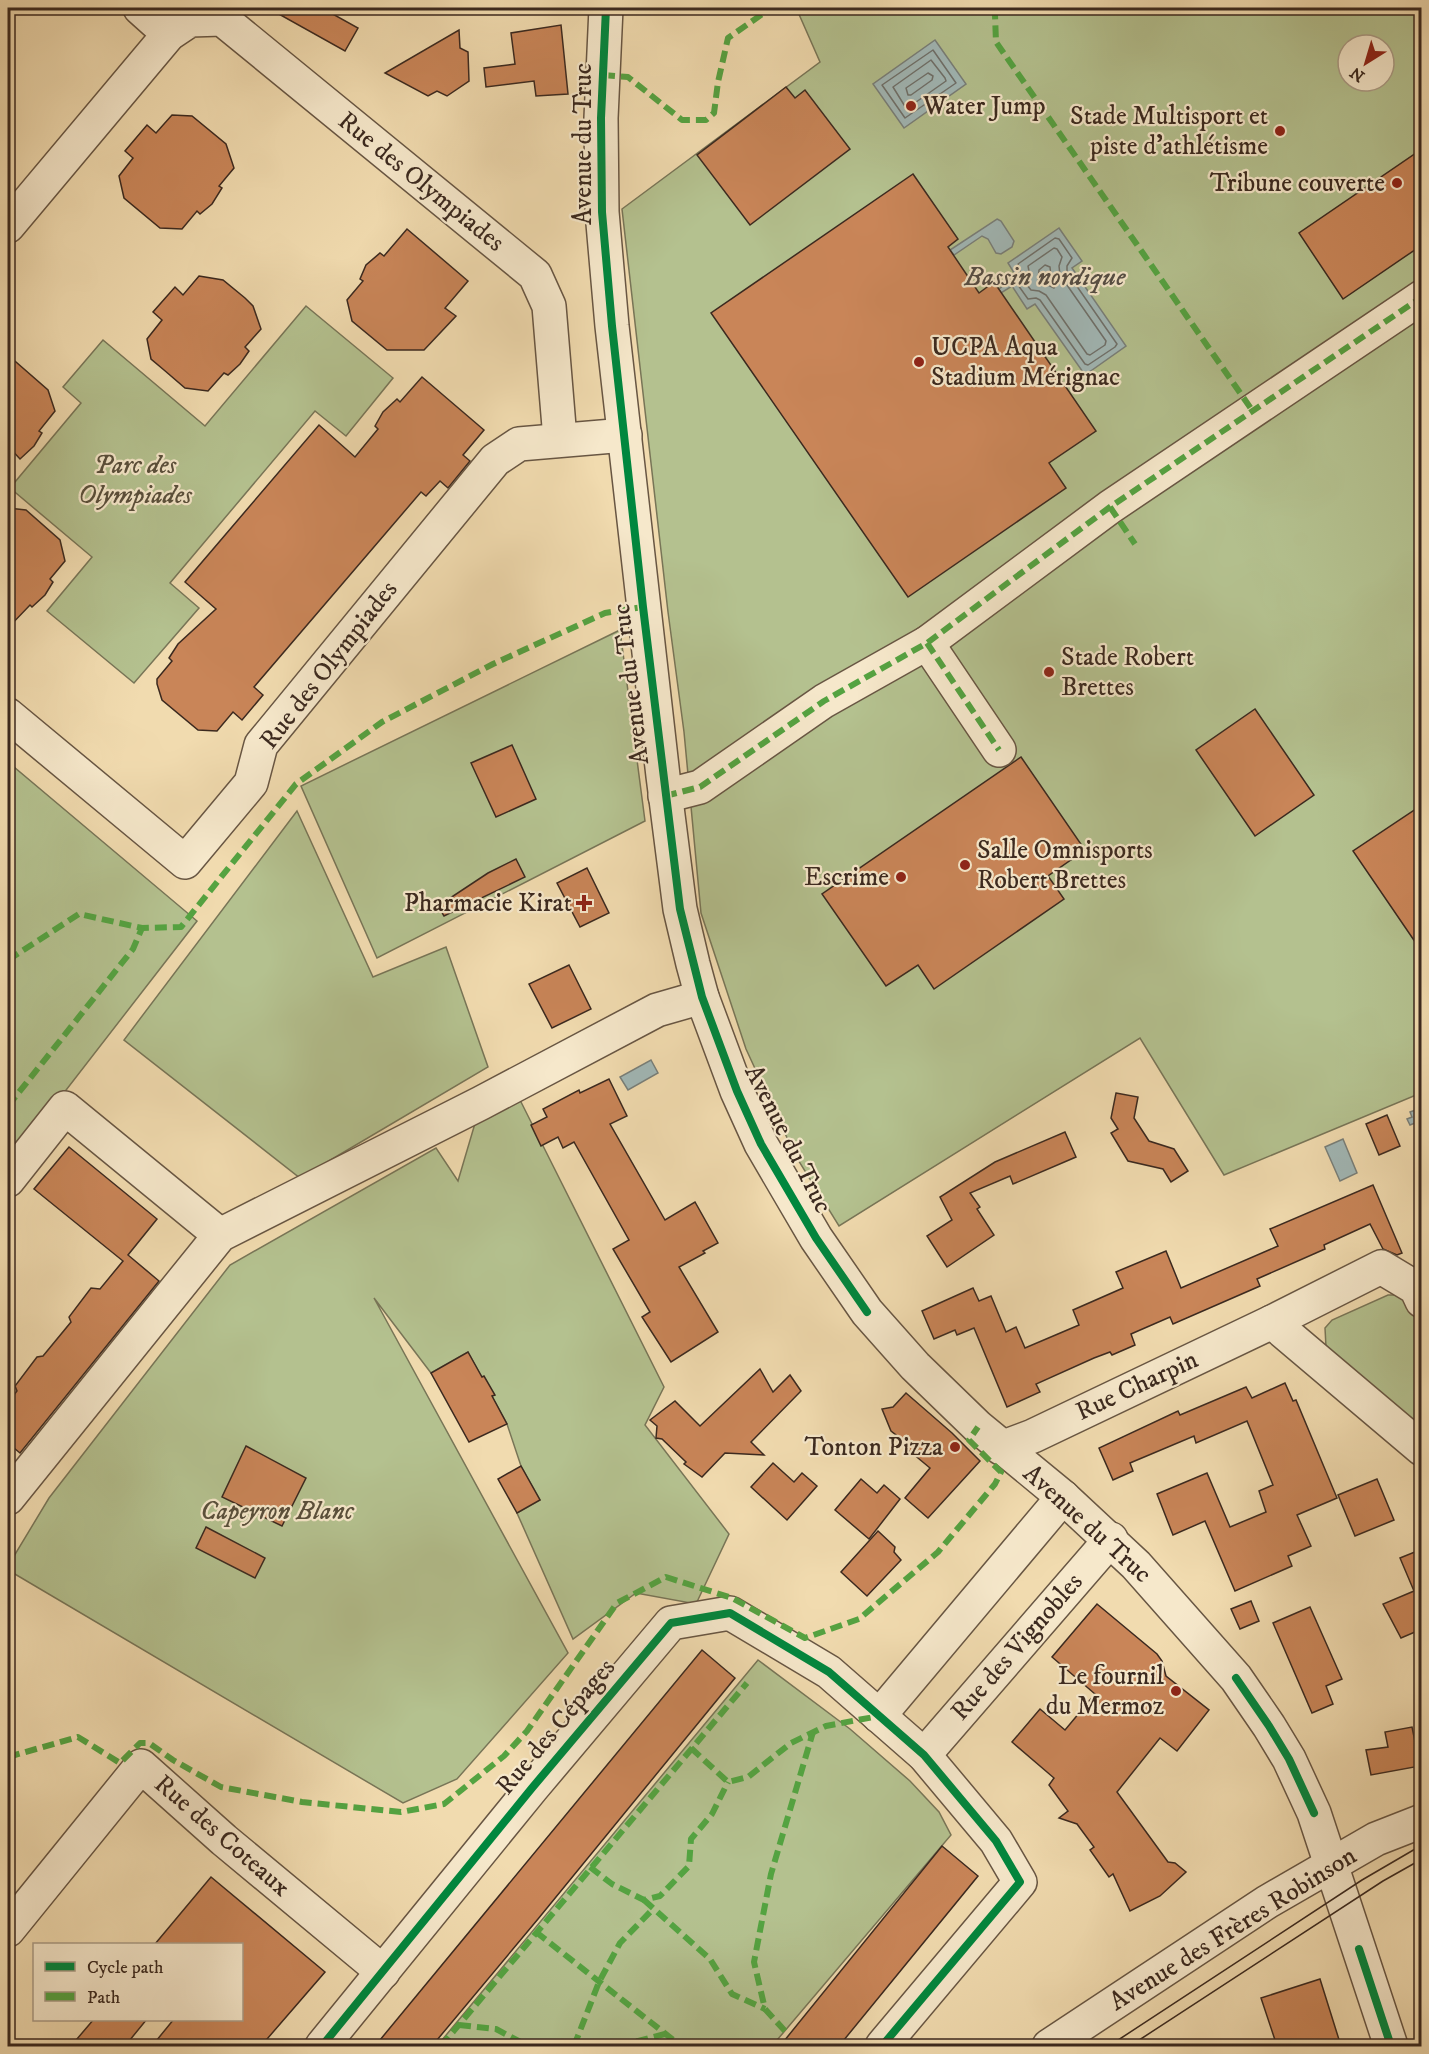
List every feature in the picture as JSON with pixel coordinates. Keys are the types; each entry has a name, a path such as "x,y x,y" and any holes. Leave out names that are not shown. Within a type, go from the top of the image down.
{"street":[{"path":"140,8 169,34"},
{"name":"Avenue du Truc","path":"606,8 602,118 602,212 665,796 680,909 702,997 737,1091 762,1144 816,1238 867,1312 915,1366 1001,1448 1111,1539 1236,1678 1269,1726 1289,1759 1314,1813 1391,2046"},
{"name":"Rue des Olympiades","path":"8,226 169,34 190,20 222,19 535,275 549,306 560,439"},
{"path":"665,796 700,787 824,701 927,643 1110,507 1422,297"},
{"name":"Rue des Olympiades","path":"8,715 184,862 251,783 261,745 495,460 519,444 625,435"},
{"path":"927,643 999,750"},
{"path":"8,1498 220,1235 481,1103 657,1010 702,997"},
{"path":"8,1180 65,1108 220,1235"},
{"name":"Rue Charpin","path":"1001,1448 1033,1436 1272,1322 1381,1267 1420,1291"},
{"path":"1272,1322 1422,1449"},
{"path":"882,2046 1020,1882 996,1841 924,1755 879,1716 1063,1497"},
{"name":"Rue des Vignobles","path":"924,1755 1111,1539"},
{"name":"Rue des Cépages","path":"322,2046 539,1779 671,1623 730,1613 829,1672 879,1716"},
{"name":"Rue des Coteaux","path":"8,1930 141,1766 224,1840 383,1972"},
{"name":"Avenue des Frères Robinson","path":"1049,2046 1267,1902 1376,1839 1422,1821"}],"green space":[{"name":"Stade Robert Brettes","path":"804,8 1421,8 1421,1093 1224,1175 1140,1038 839,1226 795,1155 746,1049 701,913 684,732 622,209 820,62 798,12"},
{"name":"Parc des Olympiades","path":"306,306 393,378 346,436 315,411 170,583 199,608 134,683 47,611 92,557 10,488 81,403 63,387 103,340 205,426"},
{"path":"620,630 645,821 377,958 301,786"},
{"path":"8,762 197,921 8,1165"},
{"path":"297,811 373,977 446,947 488,1067 300,1178 124,1040"},
{"name":"Capeyron Blanc","path":"516,1092 664,1387 645,1425 729,1534 696,1604 636,1593 573,1639 517,1513 540,1500 521,1466 507,1424 468,1352 431,1373 374,1298 568,1653 457,1779 403,1803 8,1570 8,1566 49,1498 230,1265 436,1148 458,1181 481,1103"},
{"path":"1388,1295 1398,1295 1409,1300 1421,1326 1421,1427 1326,1347 1325,1328 1332,1320"},
{"path":"758,1660 850,1729 910,1781 939,1812 951,1835 772,2046 437,2046"}],"water":[{"name":"Water Jump","path":"935,40 966,84 904,128 873,84"},
{"path":"997,219 1001,221 1014,241 1012,247 1001,254 996,253 988,239 982,236 954,255 950,250"},
{"name":"Bassin nordique","path":"1059,228 1082,261 1072,268 1126,346 1085,375 1035,304 1027,309 1012,286 1001,293 999,289 1016,276 1008,263"},
{"path":"651,1060 658,1073 628,1090 620,1077"},
{"path":"1421,1108 1421,1123 1416,1126 1415,1123 1410,1125 1407,1119 1412,1117 1410,1112"},
{"path":"1343,1139 1357,1173 1340,1181 1325,1147"}],"building":[{"path":"268,8 322,8 358,28 345,51"},
{"path":"561,25 568,94 536,96 534,81 486,87 484,68 515,64 511,33"},
{"path":"459,30 460,48 468,52 469,81 447,96 437,91 428,96 385,73"},
{"path":"786,87 795,98 805,90 850,149 750,225 697,155"},
{"path":"172,115 192,116 226,144 234,168 219,186 222,188 212,204 200,214 197,211 182,229 160,228 124,198 119,176 133,158 125,151 147,125 156,133"},
{"name":"Tribune couverte","path":"1422,149 1422,245 1343,299 1299,233"},
{"path":"913,174 958,239 948,247 979,293 994,282 1096,431 1049,463 1066,488 908,597 711,313"},
{"path":"407,229 468,281 445,308 456,316 424,350 387,350 352,321 347,300 363,281 360,279 366,265 380,253 384,256"},
{"path":"199,276 223,280 245,298 253,306 261,329 245,347 249,351 240,364 228,375 224,373 208,391 185,388 151,359 147,339 162,320 153,312 175,287 183,295"},
{"path":"8,355 48,390 55,411 39,431 42,433 34,446 20,459 8,446"},
{"path":"422,377 484,430 463,455 470,461 448,488 440,481 426,496 421,492 254,687 263,695 242,720 233,712 217,731 198,730 162,700 157,684 157,679 172,661 169,658 178,644 216,609 185,582 319,425 355,457 378,429 375,426 383,412 397,399 400,402"},
{"path":"8,508 26,510 60,540 65,561 50,579 53,582 45,595 32,607 30,605 8,628"},
{"path":"1255,709 1314,795 1255,836 1196,750"},
{"path":"512,745 536,799 496,817 471,763"},
{"name":"Salle Omnisports Robert Brettes","path":"1021,757 1085,850 1048,876 1064,899 934,989 918,965 886,986 822,894"},
{"path":"1422,805 1422,952 1353,851"},
{"path":"516,859 525,877 444,916 438,906 488,873"},
{"path":"587,868 609,913 580,927 557,883"},
{"path":"569,965 591,1009 552,1028 529,984"},
{"path":"609,1079 627,1116 610,1124 665,1220 695,1202 718,1243 679,1267 718,1332 671,1362 642,1317 650,1312 613,1249 629,1240 574,1142 563,1148 558,1137 541,1146 531,1125 547,1117 543,1109 579,1090 580,1093"},
{"path":"1116,1093 1138,1097 1134,1118 1149,1141 1174,1149 1188,1171 1171,1182 1163,1169 1128,1161 1111,1133 1118,1129 1111,1118"},
{"path":"1387,1115 1400,1146 1379,1155 1366,1124"},
{"path":"1065,1132 1076,1157 1013,1184 1010,1176 970,1193 980,1207 977,1209 994,1235 947,1267 927,1236 952,1220 940,1197 995,1162"},
{"path":"69,1147 157,1219 128,1255 159,1281 20,1453 8,1443 8,1403 17,1391 15,1386 37,1357 43,1356 71,1322 69,1317 91,1288 100,1289 123,1261 34,1189"},
{"path":"1373,1185 1402,1253 1397,1255 1383,1249 1370,1224 1324,1245 1325,1249 1257,1279 1260,1286 1173,1324 1170,1317 1131,1334 1135,1345 1112,1355 1110,1352 1094,1358 1036,1384 1040,1392 1007,1407 974,1328 957,1335 955,1330 934,1339 922,1311 973,1288 979,1301 991,1296 1006,1332 1016,1327 1025,1348 1079,1325 1073,1310 1123,1288 1116,1272 1166,1251 1181,1288 1278,1246 1270,1229"},
{"path":"468,1352 495,1395 492,1396 507,1424 469,1442 431,1373"},
{"path":"760,1369 773,1392 790,1375 801,1391 751,1442 764,1455 725,1453 702,1477 684,1464 686,1462 662,1439 656,1438 657,1426 650,1420 675,1401 700,1426"},
{"path":"1285,1383 1293,1401 1296,1400 1337,1498 1297,1515 1311,1546 1288,1556 1292,1566 1235,1591 1205,1521 1173,1535 1157,1494 1207,1473 1230,1527 1266,1512 1259,1491 1273,1485 1247,1421 1196,1443 1194,1436 1130,1463 1133,1471 1113,1480 1099,1448 1178,1411 1180,1415 1246,1387 1252,1398"},
{"path":"906,1393 980,1461 928,1518 905,1498 930,1468 894,1438 896,1435 891,1431 882,1409 893,1407"},
{"path":"246,1446 306,1478 282,1526 222,1497"},
{"path":"773,1463 794,1482 802,1473 817,1486 787,1520 751,1487"},
{"path":"521,1466 540,1500 517,1513 498,1479"},
{"path":"861,1479 877,1493 884,1485 900,1499 869,1539 835,1510"},
{"path":"1377,1479 1394,1520 1355,1536 1338,1495"},
{"path":"206,1527 265,1558 255,1578 196,1548"},
{"path":"878,1531 895,1547 894,1552 901,1560 867,1596 841,1572"},
{"path":"1422,1549 1422,1629 1401,1638 1383,1604 1414,1591 1400,1558"},
{"path":"1251,1601 1259,1621 1240,1629 1231,1609"},
{"path":"1097,1604 1157,1654 1162,1661 1166,1676 1209,1710 1177,1751 1160,1738 1117,1792 1168,1862 1175,1863 1186,1872 1160,1896 1130,1911 1113,1874 1109,1877 1090,1850 1094,1847 1077,1824 1059,1818 1068,1811 1049,1785 1054,1778 1012,1742 1040,1709 1065,1730 1095,1694 1052,1657"},
{"path":"1310,1607 1342,1679 1326,1686 1333,1704 1312,1713 1273,1623"},
{"path":"702,1650 735,1678 538,1919 432,2046 375,2046"},
{"path":"1412,1727 1420,1766 1371,1775 1366,1750 1388,1747 1385,1732"},
{"path":"942,1846 978,1876 839,2046 780,2046"},
{"path":"211,1877 325,1972 261,2046 152,2046 172,2021 243,2021 243,1943 156,1943"},
{"path":"1320,1979 1341,2046 1277,2046 1261,1998"},
{"path":"92,2021 145,2021 125,2046 71,2046"}],"tram line":[{"path":"1109,2046 1362,1880 1422,1845"},
{"path":"1130,2046 1383,1881 1422,1859"}],"marked path":[{"path":"603,75 628,77 682,120 706,120 714,113 728,38 771,8"},
{"path":"992,8 995,15 996,42 1252,410"},
{"path":"665,796 700,787 824,701 927,643 1110,507 1422,297"},
{"path":"1110,507 1135,544"},
{"path":"8,960 79,914 142,928 181,927 296,784 382,722 493,664 605,613 643,607"},
{"path":"927,643 999,750"},
{"path":"8,1106 133,949 142,928"},
{"path":"8,1757 78,1737 120,1763 140,1743 149,1743 173,1760 221,1787 302,1802 401,1812 444,1804 504,1756 527,1731 617,1603 666,1577 732,1598 805,1638 859,1619 938,1552 995,1484 1001,1472 969,1440 978,1427"},
{"path":"441,2046 747,1683"},
{"path":"691,1748 728,1782 748,1777 791,1743 826,1726 879,1716"},
{"path":"785,2031 765,2009 754,1962 771,1874 813,1732"},
{"path":"590,1867 612,1884 644,1900 660,1896 689,1866 691,1839 712,1814 728,1782"},
{"path":"644,1900 710,1959 732,1994 765,2009"},
{"path":"574,2046 599,1982 620,1943 654,1908"},
{"path":"536,1932 681,2046"},
{"path":"459,2025 496,2029 528,2046"},
{"path":"619,2046 665,2034"}],"cycle path":[{"path":"606,8 601,118 602,212 612,326 643,607 680,909 702,997 737,1091 761,1144 816,1238 867,1312"},
{"path":"322,2046 532,1788 671,1623 730,1613 829,1672 924,1755 996,1841 1020,1882 882,2046"},
{"path":"1236,1678 1289,1759 1314,1813"},
{"path":"1359,1949 1391,2046"}],"place":[{"name":"Water Jump","path":"911,106"},
{"name":"Stade Multisport et piste d'athlétisme","path":"1280,131"},
{"name":"Tribune couverte","path":"1397,183"},
{"name":"UCPA Aqua Stadium Mérignac","path":"919,362"},
{"name":"Stade Robert Brettes","path":"1049,672"},
{"name":"Salle Omnisports Robert Brettes","path":"965,865"},
{"name":"Escrime","path":"901,877"},
{"name":"Pharmacie Kirat","path":"584,903"},
{"name":"Tonton Pizza","path":"955,1447"},
{"name":"Le fournil du Mermoz","path":"1176,1691"}]}
